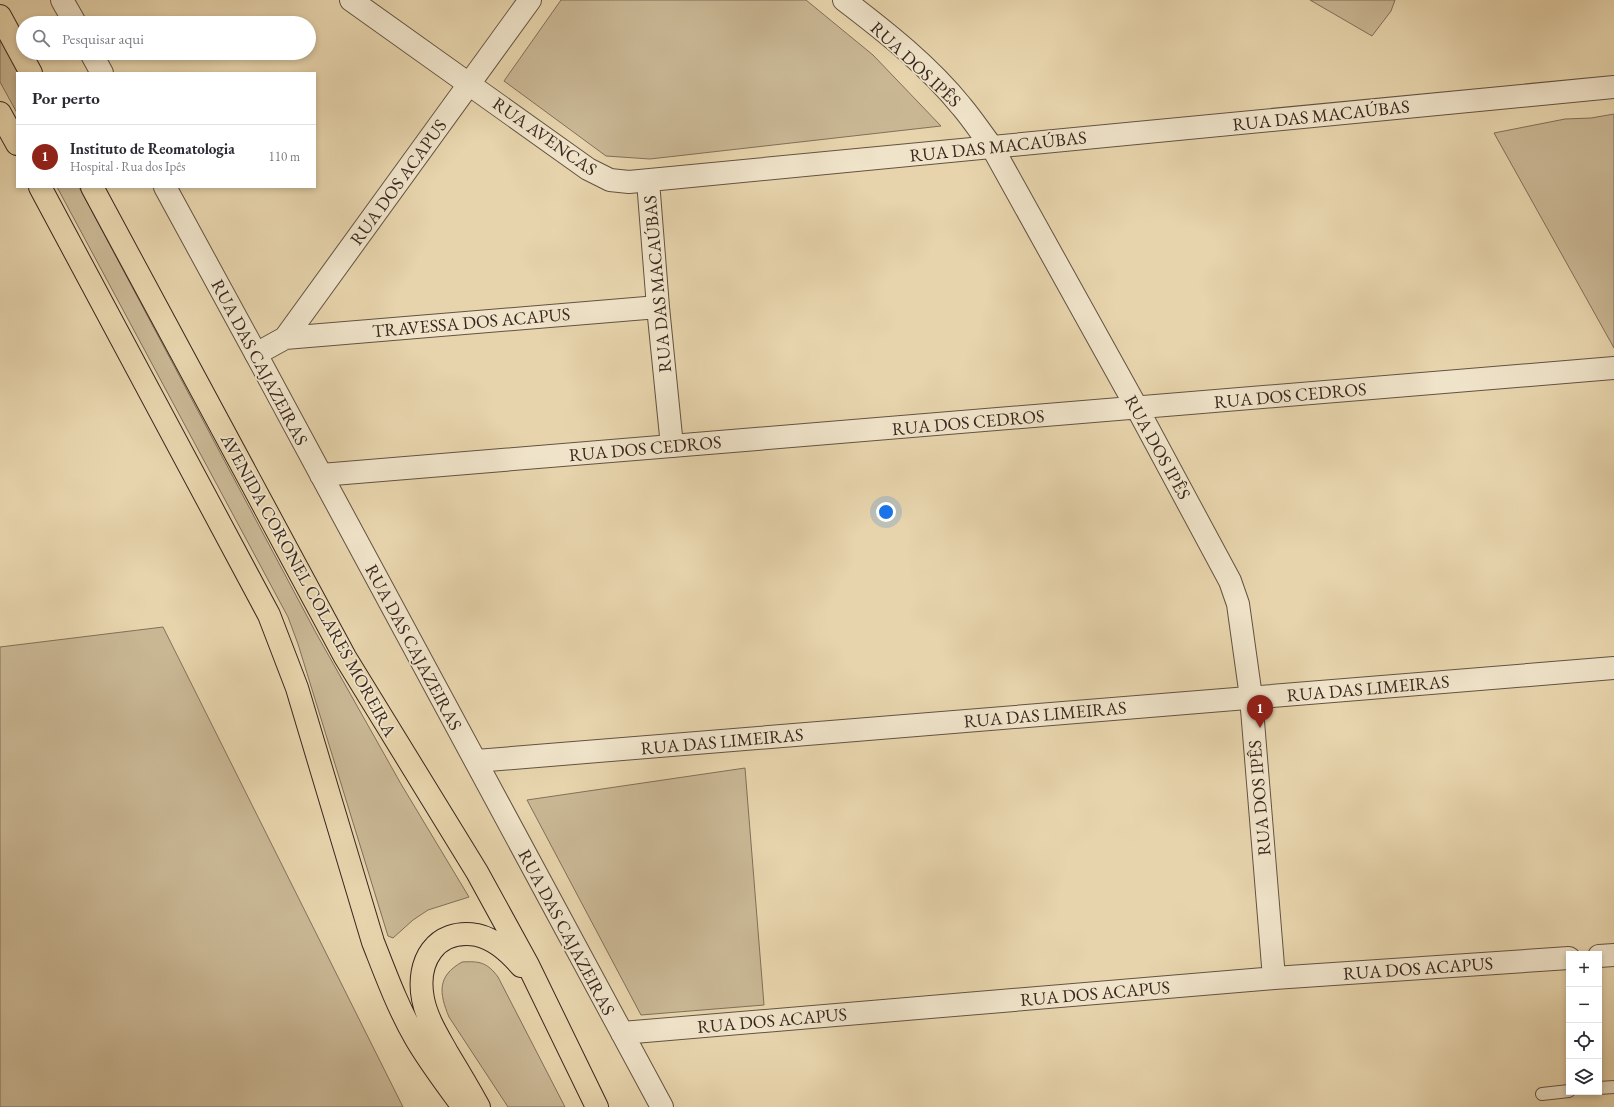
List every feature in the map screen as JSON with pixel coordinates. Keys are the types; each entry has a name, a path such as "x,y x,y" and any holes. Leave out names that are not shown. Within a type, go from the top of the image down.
{"main road":[{"path":"0,16 16,45"},
{"path":"24,60 30,72"},
{"path":"0,112 16,142"},
{"path":"41,188 269,615 297,688 373,942 385,972 416,1038 432,1065 463,1107"},
{"name":"AVENIDA CORONEL COLARES MOREIRA","path":"93,188 316,604 372,701 461,844 540,991 597,1107"},
{"path":"479,1107 428,1016 423,998 422,985 423,968 426,958 438,943 451,936 468,934 478,936 497,944 507,952 540,991"}],"street":[{"path":"62,0 70,16"},
{"path":"351,0 470,84"},
{"name":"RUA DOS ACAPUS","path":"256,354 285,338 530,0"},
{"name":"RUA DOS IPÊS","path":"844,0 875,24 930,73 962,107 992,147 1137,408 1230,581 1238,604 1251,697 1274,978"},
{"path":"95,60 101,72"},
{"name":"RUA AVENCAS","path":"470,84 588,169 610,180 629,182 648,181"},
{"name":"RUA DAS MACAÚBAS","path":"672,446 658,307 648,181 1614,87"},
{"name":"RUA DAS CAJAZEIRAS","path":"166,188 662,1107"},
{"name":"TRAVESSA DOS ACAPUS","path":"285,338 658,307"},
{"name":"RUA DOS CEDROS","path":"321,475 1614,368"},
{"name":"RUA DAS LIMEIRAS","path":"476,761 1614,668"},
{"path":"1602,956 1614,955"},
{"name":"RUA DOS ACAPUS","path":"622,1033 1274,978 1566,958"}],"lane":[{"path":"1602,1088 1614,1087"},
{"path":"1542,1094 1566,1091"}],"shaded area":[{"path":"561,0 806,0 873,55 941,126 650,159 606,156 504,81"},
{"path":"1310,0 1395,0 1391,11 1372,36"},
{"path":"0,40 17,72 16,72 16,111 0,82"},
{"path":"1614,114 1614,348 1494,133 1565,119 1591,118"},
{"path":"58,188 80,188 316,633 401,784 469,897 428,910 413,920 393,938 388,936 298,644 288,617"},
{"path":"163,627 403,1107 0,1107 0,647"},
{"path":"745,768 764,1005 641,1015 527,800"},
{"path":"462,962 478,962 486,965 498,977 565,1107 508,1107 449,1017 443,1000 442,986 444,979 454,967"}],"place":[{"name":"Instituto de Reomatologia","path":"1260,728"}]}
